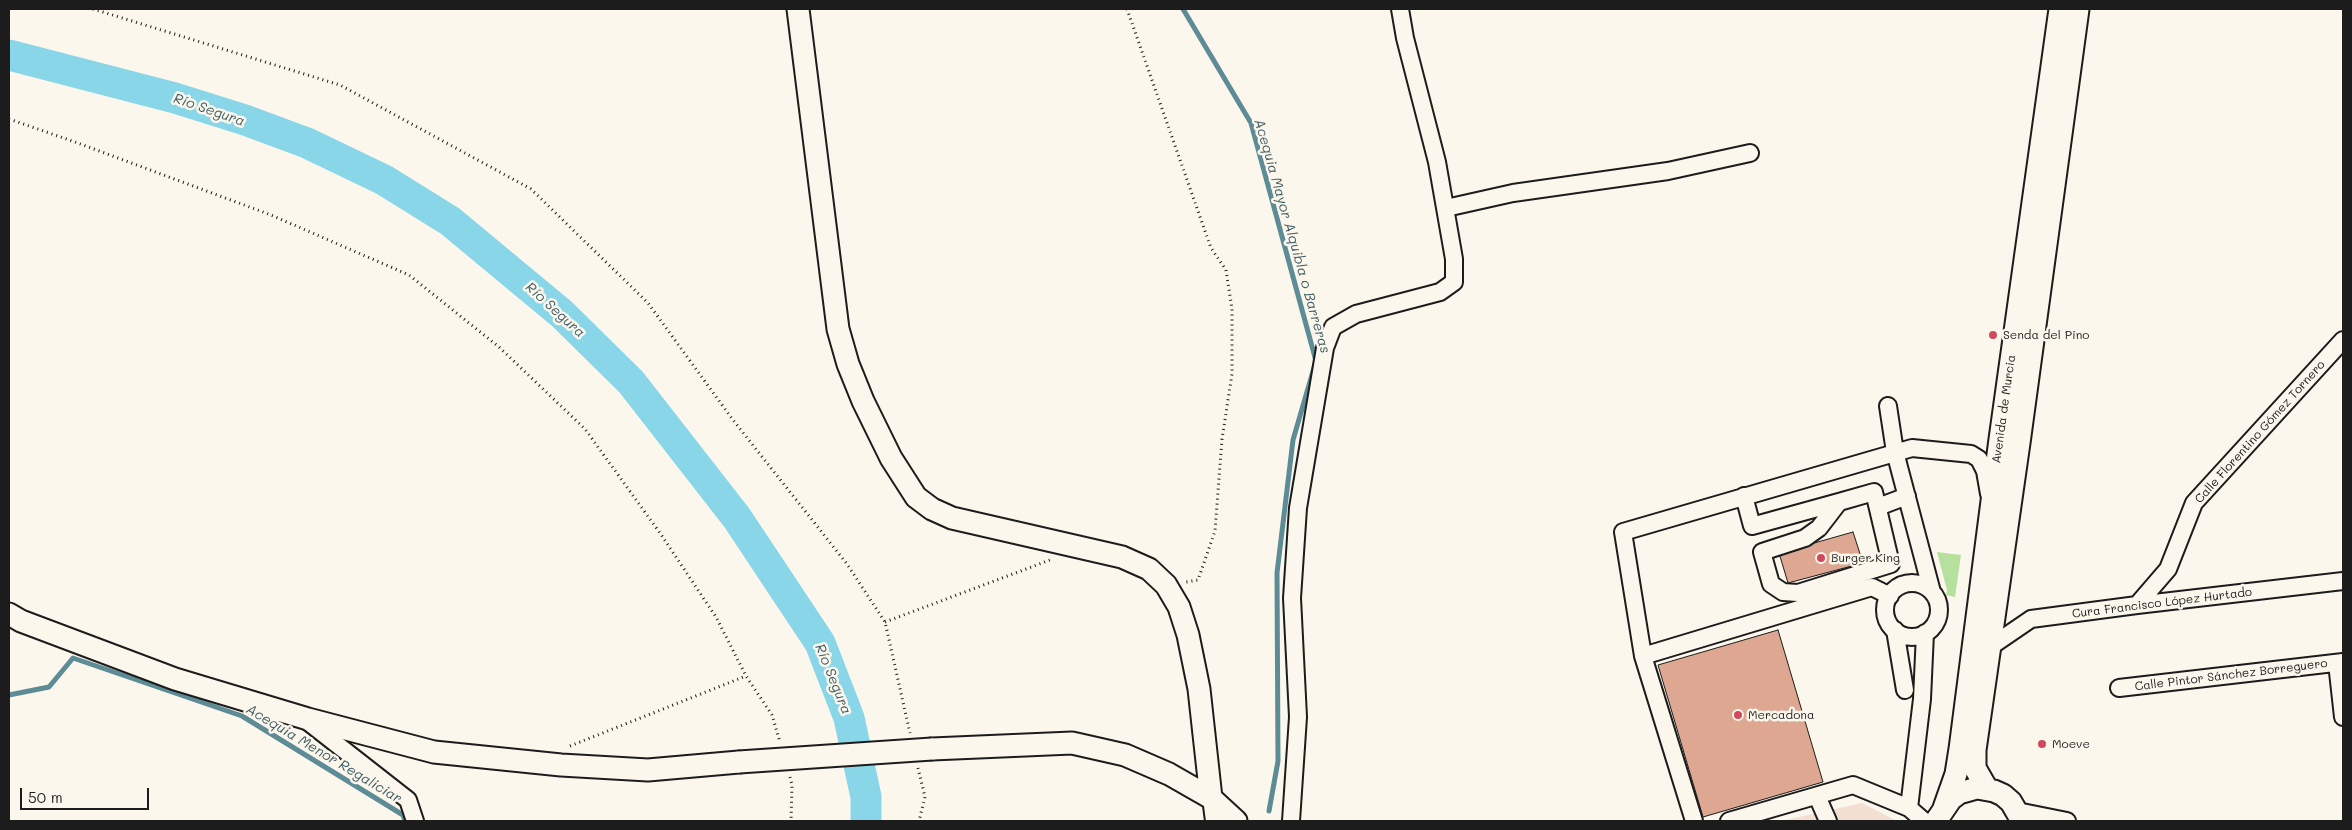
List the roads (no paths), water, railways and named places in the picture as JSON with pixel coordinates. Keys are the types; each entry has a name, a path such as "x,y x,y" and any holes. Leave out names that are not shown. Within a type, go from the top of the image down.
{"main road":[{"path":"798,9 838,329 848,364 863,401 891,458 902,479 916,496 932,509 952,518 987,528 1075,545 1122,557 1149,569 1166,585 1179,607 1188,635 1199,689 1211,798"},
{"name":"Avenida de Murcia","path":"1987,789 1979,778 1974,759 1990,647 2060,9"},
{"name":"Avenida de Murcia","path":"2031,283 2078,9"},
{"name":"Avenida de Murcia","path":"1940,815 1956,774 1991,506 2020,365"},
{"path":"9,614 21,621 175,679 303,718 434,752 553,765 648,770 739,762 924,754 1072,743 1125,755 1169,774 1211,798 1236,821"},
{"path":"1940,815 1959,793 1977,788 1987,789 2003,795 2021,819"}],"street":[{"path":"1292,821 1298,717 1292,598 1298,508 1324,348 1332,327 1356,314 1440,292 1454,282 1454,258 1437,162 1405,38 1400,9"},
{"path":"1446,208 1514,194 1668,171 1750,153"},
{"name":"Calle Florentino Gómez Tornero","path":"2137,605 2168,569 2194,503 2343,340"},
{"path":"1888,406 1895,452 1932,592 1938,603 1939,611 1937,620 1925,633 1910,636 1896,630"},
{"path":"1694,821 1643,656 1623,532 1912,448 1971,454 1979,459 1984,471 1991,506"},
{"path":"1744,496 1752,526 1874,492 1891,564 1798,593 1783,592 1771,584 1762,552 1805,538 1818,528 1839,502"},
{"path":"1878,507 1907,496"},
{"name":"Cura Francisco López Hurtado","path":"1990,647 2031,620 2137,605 2343,581"},
{"path":"1905,690 1896,630 1887,618 1887,603 1890,596 1903,585 1920,584 1932,592"},
{"path":"1643,656 1872,586 1890,596"},
{"path":"1909,808 1922,699 1925,633"},
{"path":"2340,662 2343,717"},
{"name":"Calle Pintor Sánchez Borreguero","path":"2119,688 2340,662"},
{"path":"303,718 408,800 415,821"},
{"path":"1729,821 1853,785 1909,808 1924,821"},
{"path":"1817,796 1828,821"},
{"path":"1211,798 1214,821"},
{"path":"2021,819 2066,821"}],"waterway":[{"name":"Acequia Mayor Alquibla o Barreras","path":"1183,9 1251,123 1316,361 1293,440 1277,573 1278,761 1269,811"},
{"name":"Río Segura","path":"9,55 175,98 245,120 307,143 384,180 450,221 562,314 631,382 737,518 820,643 849,718 866,797 866,821"},
{"name":"Acequia Menor Regaliciar","path":"9,695 49,687 73,658 242,716 403,815 405,821"}],"place":[{"name":"Senda del Pino","path":"1993,335"},
{"name":"Burger King","path":"1821,558"},
{"name":"Mercadona","path":"1738,715"},
{"name":"Moeve","path":"2042,744"}]}
